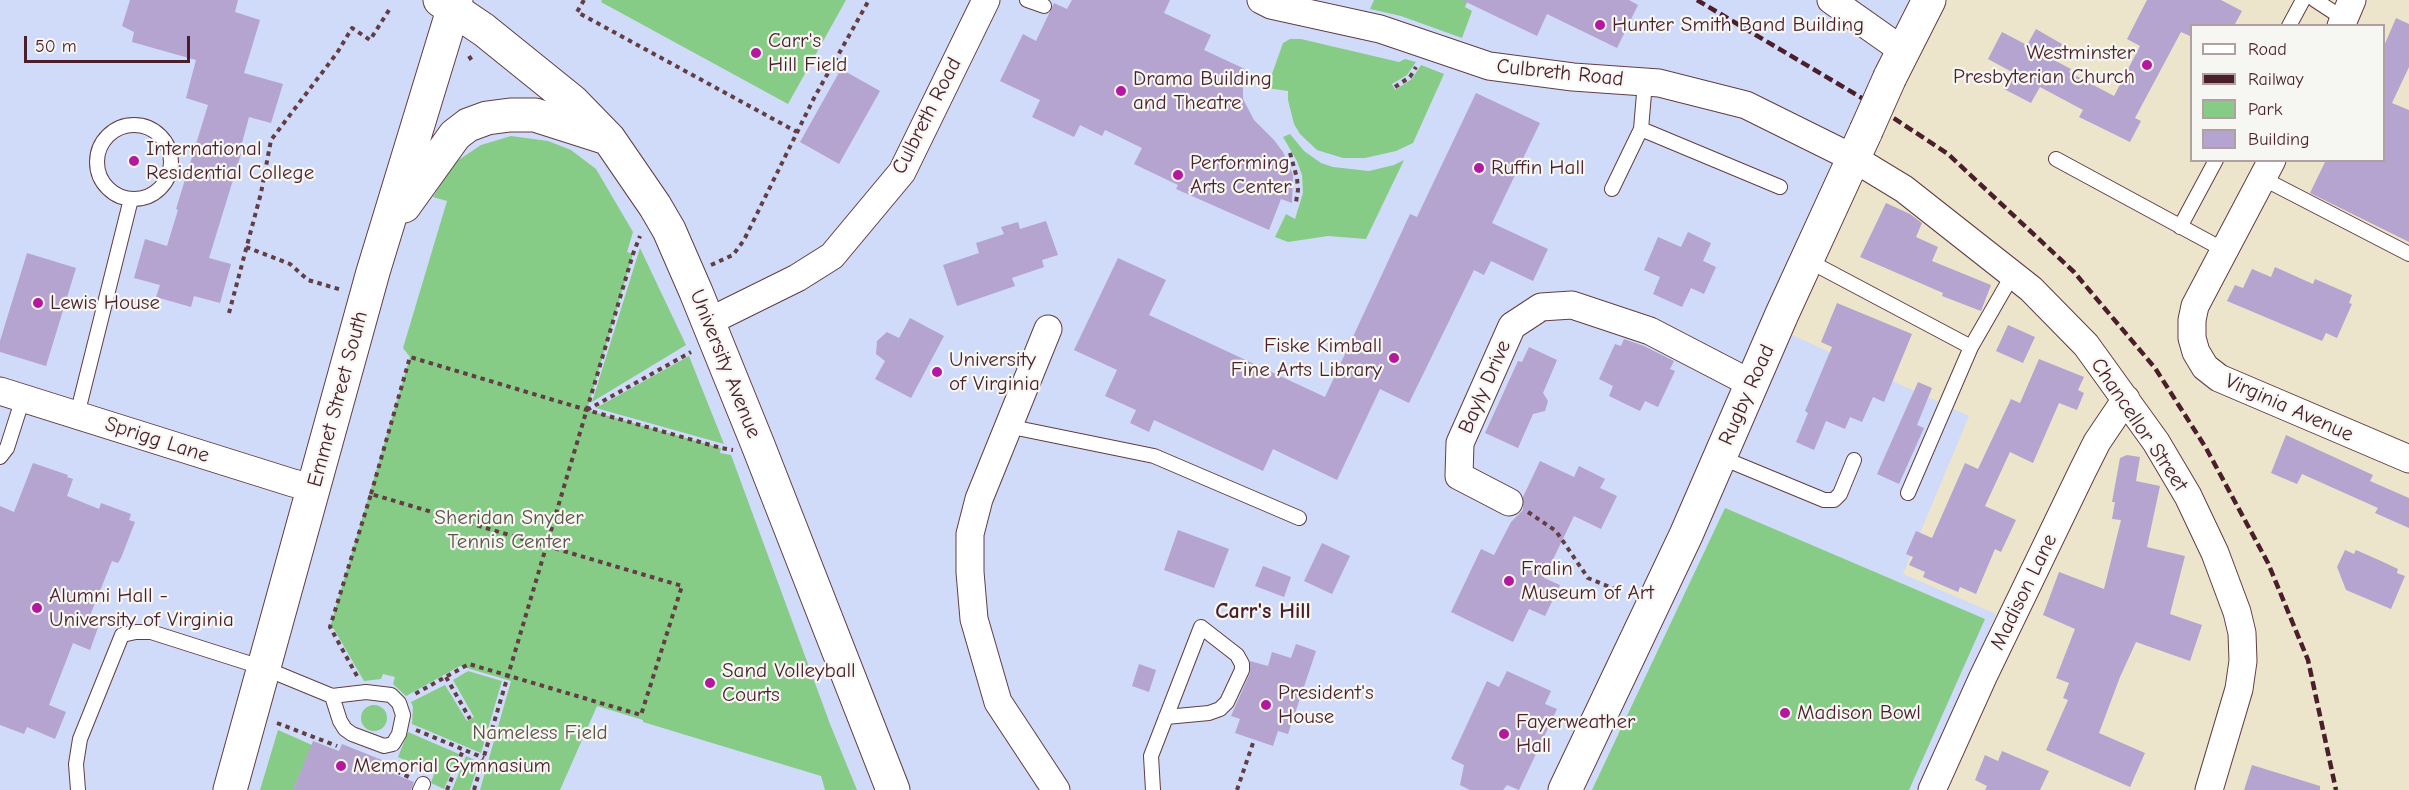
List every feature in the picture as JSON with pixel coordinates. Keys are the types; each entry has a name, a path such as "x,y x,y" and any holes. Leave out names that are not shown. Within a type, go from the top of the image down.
{"main road":[{"name":"Rugby Road","path":"1565,790 1686,535 1896,64 1929,0"},
{"name":"University Avenue","path":"450,3 572,101 609,139 669,230 758,445 893,790"},
{"name":"Emmet Street South","path":"230,790 450,3"},
{"path":"386,233 443,150 455,135 468,125 487,118 535,115 609,139"}],"street":[{"name":"Culbreth Road","path":"708,322 797,278 832,256 902,172 986,0"},
{"name":"Culbreth Road","path":"1261,0 1380,29 1489,66 1573,77 1659,83 1746,105 1860,145"},
{"path":"1831,0 1896,64"},
{"name":"Chancellor Street","path":"1860,145 1904,189 2013,274 2067,324 2086,345 2126,399 2156,442 2188,496 2215,553 2237,612 2242,633 2243,661 2239,689 2209,790"},
{"name":"Virginia Avenue","path":"2267,169 2196,306 2192,320 2192,338 2196,352 2205,367 2219,378 2409,459"},
{"name":"Bayly Drive","path":"1509,502 1459,476 1460,443 1512,326 1541,307 1572,305 1650,331 1752,384"},
{"path":"1048,329 979,499 970,534 974,619 998,702 1056,790"},
{"name":"Sprigg Lane","path":"11,394 314,488"},
{"name":"Madison Lane","path":"1932,790 1983,677 2082,472 2097,442 2126,399"}],"lane":[{"path":"1027,0 1044,6"},
{"path":"2290,24 2303,0"},
{"path":"2315,0 2346,15"},
{"path":"1612,189 1641,129 1645,82"},
{"path":"133,125 157,132 171,152 172,164 169,176 154,194 131,199 110,190 102,180 98,168 98,156 102,144 110,134 121,127 133,125"},
{"path":"1641,129 1780,187"},
{"path":"2056,159 2180,227 2220,258"},
{"path":"2180,227 2215,162"},
{"path":"2267,169 2409,254"},
{"path":"77,415 131,199"},
{"path":"1807,260 1971,347"},
{"path":"1908,493 1971,347 2013,274"},
{"path":"0,457 7,448 11,394"},
{"path":"1007,426 1154,456 1299,518"},
{"path":"1720,457 1824,500 1834,500 1840,495 1854,460"},
{"path":"1153,790 1151,756 1166,717 1178,687 1201,627 1238,655 1242,670 1227,702 1220,709 1209,713 1166,717"},
{"path":"78,790 76,764 80,739 122,635 151,632 264,668 333,696 366,692 391,695 399,703 403,715 399,734 393,744 384,746 345,729 340,721 333,696"}],"path":[{"path":"584,0 577,12 797,132"},
{"path":"689,275 733,255 744,240 814,98 869,0"},
{"path":"229,313 261,193 271,140 338,53 352,28 370,40 392,7"},
{"path":"469,56 472,61"},
{"path":"1395,87 1410,77 1419,61"},
{"path":"1290,153 1297,178 1296,202"},
{"path":"474,790 633,254 641,235"},
{"path":"246,247 290,264 308,280 345,291"},
{"path":"366,692 330,627 371,495 410,357 721,448 731,450 758,445"},
{"path":"371,495 682,586 641,715 469,664 427,688"},
{"path":"1509,502 1531,513 1556,531 1588,578 1619,591"},
{"path":"446,677 470,718"},
{"path":"401,724 484,758"},
{"path":"1237,790 1254,740"},
{"path":"447,790 463,750"}],"shaded area":[{"name":"University of Virginia","path":"0,0 1929,0 1777,328 1969,416 1903,574 1996,614 1919,790 0,790"}],"green space":[{"name":"Carr's Hill Field","path":"602,0 846,0 788,104 601,2"},
{"path":"1374,0 1468,0 1465,7 1472,11 1462,38 1401,16 1370,9"},
{"path":"1290,39 1301,39 1399,62 1405,59 1416,62 1407,75 1392,84 1395,90 1412,79 1421,65 1444,74 1413,143 1396,151 1365,158 1343,158 1317,150 1300,134 1294,124 1288,91 1267,88 1283,43"},
{"path":"1290,134 1304,151 1321,163 1333,167 1369,171 1404,160 1366,239 1328,236 1288,242 1275,237 1286,214 1295,219 1303,193 1302,175 1297,161 1283,137"},
{"name":"Sheridan Snyder Tennis Center","path":"511,136 548,141 571,150 596,169 633,232 627,252 633,254 587,410 721,448 720,453 731,455 830,724 857,790 825,790 821,776 597,706 560,790 480,790 511,681 460,666 406,696 393,684 395,677 383,674 381,679 364,681 334,629 330,627 410,357 403,348 447,201 433,197 454,163 481,145"},
{"path":"640,248 686,345 592,402"},
{"path":"689,356 724,444 596,408"},
{"name":"Madison Bowl","path":"1725,508 1985,619 1909,790 1592,790"},
{"path":"468,671 502,681 481,753 412,724 411,702 445,685 467,721 474,717 453,680"},
{"path":"374,705 383,709 387,718 383,727 374,731 365,727 361,718 365,709"},
{"path":"278,730 312,745 293,790 260,790"},
{"path":"408,732 459,754 444,789 431,783 434,774 398,757"},
{"path":"466,756 479,762 470,790 452,790"}],"building":[{"path":"130,0 238,0 235,12 260,20 244,73 283,84 271,123 249,117 239,154 241,154 209,258 231,264 220,303 194,296 191,307 156,297 160,285 134,278 145,239 167,246 208,105 186,98 196,60 132,42 134,32 122,26"},
{"name":"Drama Building and Theatre","path":"1072,0 1170,0 1164,13 1211,35 1204,50 1247,70 1243,80 1243,99 1254,120 1283,152 1293,175 1292,203 1281,199 1269,230 1176,189 1178,185 1134,164 1142,148 1105,130 1102,136 1080,125 1074,137 1032,117 1040,100 1000,81 1023,34 1036,41 1054,3 1067,9"},
{"name":"Hunter Smith Band Building","path":"1462,0 1629,0 1638,5 1617,48 1547,14 1537,36"},
{"path":"2147,0 2221,0 2242,11 2235,24 2190,24 2190,36 2181,32 2135,118 2141,121 2130,142 2079,117 2083,110 2040,87 2031,103 2004,89 2012,72 1988,59 2002,32 2027,45 2036,29 2062,44 2054,60 2071,69 2069,72 2114,96 2140,46 2127,39"},
{"path":"2396,18 2409,24 2409,67 2392,103 2409,110 2409,242 2310,193 2325,162 2385,162 2385,44"},
{"path":"841,69 880,91 839,164 800,142"},
{"path":"1476,93 1540,123 1492,223 1548,249 1533,281 1491,261 1484,275 1474,270 1409,403 1380,389 1337,480 1273,449 1263,471 1154,420 1149,432 1130,423 1136,410 1105,396 1117,370 1074,350 1118,258 1166,280 1149,315 1325,397 1410,214 1417,217"},
{"path":"1886,203 1910,214 1922,223 1916,237 1938,247 1932,261 1991,285 1981,311 1942,296 1943,293 1860,257"},
{"path":"1046,221 1058,255 1042,260 1044,267 1012,278 1015,286 957,306 943,265 979,253 976,243 1004,234 1001,227 1018,222 1020,229"},
{"path":"1688,232 1711,243 1703,261 1716,267 1704,294 1691,288 1682,307 1653,294 1660,277 1644,270 1658,237 1681,247"},
{"name":"Lewis House","path":"27,253 76,268 46,366 0,352 0,341"},
{"path":"2275,267 2313,284 2315,279 2352,295 2349,303 2352,304 2337,338 2326,333 2322,341 2227,301 2235,285 2243,288 2252,269 2271,277"},
{"path":"1837,303 1912,334 1884,402 1873,397 1862,422 1850,417 1845,429 1826,421 1814,450 1796,442 1808,413 1805,411 1832,347 1821,342"},
{"path":"910,318 944,336 911,398 875,379 885,361 876,354 877,341 887,332 899,338"},
{"path":"2008,325 2035,337 2023,363 1996,351"},
{"path":"1624,339 1674,361 1670,369 1675,371 1658,407 1645,401 1640,411 1609,396 1613,386 1599,379 1615,344 1621,346"},
{"path":"1529,347 1557,360 1543,393 1548,401 1545,411 1533,414 1518,448 1485,433 1518,361 1522,362"},
{"path":"2039,359 2084,377 2078,390 2084,393 2077,410 2059,403 2033,463 2010,452 1985,506 2016,520 2001,552 1995,549 1976,594 1960,587 1958,592 1923,577 1925,572 1909,565 1913,557 1906,554 1916,531 1932,538 1965,463 1978,469 2011,399 2020,403"},
{"path":"1918,382 1932,388 1917,425 1924,428 1899,484 1877,474"},
{"path":"2286,435 2373,475 2370,481 2409,498 2409,528 2375,513 2378,508 2302,474 2297,484 2271,473"},
{"path":"2127,455 2140,457 2136,481 2160,486 2147,547 2185,556 2170,614 2202,625 2190,661 2136,642 2120,677 2099,733 2145,753 2130,787 2046,750 2068,700 2063,698 2069,683 2056,678 2075,629 2043,615 2059,572 2104,589 2121,520 2112,519 2115,502 2112,502 2120,458"},
{"path":"1540,461 1574,477 1579,466 1605,479 1600,488 1617,496 1601,529 1574,516 1544,578 1560,585 1545,616 1529,609 1513,642 1451,612 1481,549 1494,555 1511,522 1523,510 1523,497"},
{"name":"Alumni Hall - University of Virginia","path":"33,463 68,475 67,477 73,479 67,496 99,509 101,503 131,514 129,520 135,522 121,558 118,563 112,561 89,618 100,622 90,650 73,643 49,705 66,712 55,739 27,727 24,734 0,725 0,506 14,512"},
{"path":"1178,530 1229,549 1214,588 1164,570"},
{"path":"1322,543 1350,556 1332,594 1304,581"},
{"path":"2345,550 2354,554 2356,550 2398,569 2397,573 2405,576 2391,609 2346,590 2337,567"},
{"path":"1263,566 1291,577 1284,597 1255,586"},
{"name":"President's House","path":"1296,644 1316,651 1288,734 1278,731 1273,746 1235,733 1240,719 1231,716 1250,673 1250,661 1268,666 1272,652 1291,658"},
{"path":"1139,664 1156,670 1149,692 1132,686"},
{"name":"Fayerweather Hall","path":"1507,671 1551,691 1545,704 1557,709 1519,790 1507,785 1503,790 1470,790 1460,785 1464,765 1451,759 1487,681 1499,687"},
{"name":"Memorial Gymnasium","path":"313,741 339,751 342,744 382,760 379,768 414,782 411,790 293,790"},
{"path":"2002,751 2049,771 2040,790 1985,790 1987,786 1975,780 1985,755 1998,761"},
{"path":"2252,765 2320,786 2320,790 2244,790"}],"railway":[{"path":"1697,0 1877,107 1948,154 2074,272 2155,368 2206,448 2268,563 2308,660 2336,790"}],"place":[{"name":"Hunter Smith Band Building","path":"1600,25"},
{"name":"Carr's Hill Field","path":"756,53"},
{"name":"Westminster Presbyterian Church","path":"2147,65"},
{"name":"Drama Building and Theatre","path":"1121,91"},
{"name":"International Residential College","path":"134,161"},
{"name":"Ruffin Hall","path":"1479,168"},
{"name":"Performing Arts Center","path":"1178,175"},
{"name":"Lewis House","path":"38,303"},
{"name":"Fiske Kimball Fine Arts Library","path":"1394,358"},
{"name":"University of Virginia","path":"937,372"},
{"name":"Fralin Museum of Art","path":"1509,581"},
{"name":"Alumni Hall - University of Virginia","path":"37,608"},
{"name":"Sand Volleyball Courts","path":"710,683"},
{"name":"President's House","path":"1266,705"},
{"name":"Madison Bowl","path":"1785,713"},
{"name":"Fayerweather Hall","path":"1504,734"},
{"name":"Memorial Gymnasium","path":"341,766"}],"district":[{"name":"Carr's Hill","path":"1263,612"}],"park label":[{"name":"Nameless Field","path":"540,733"}]}
